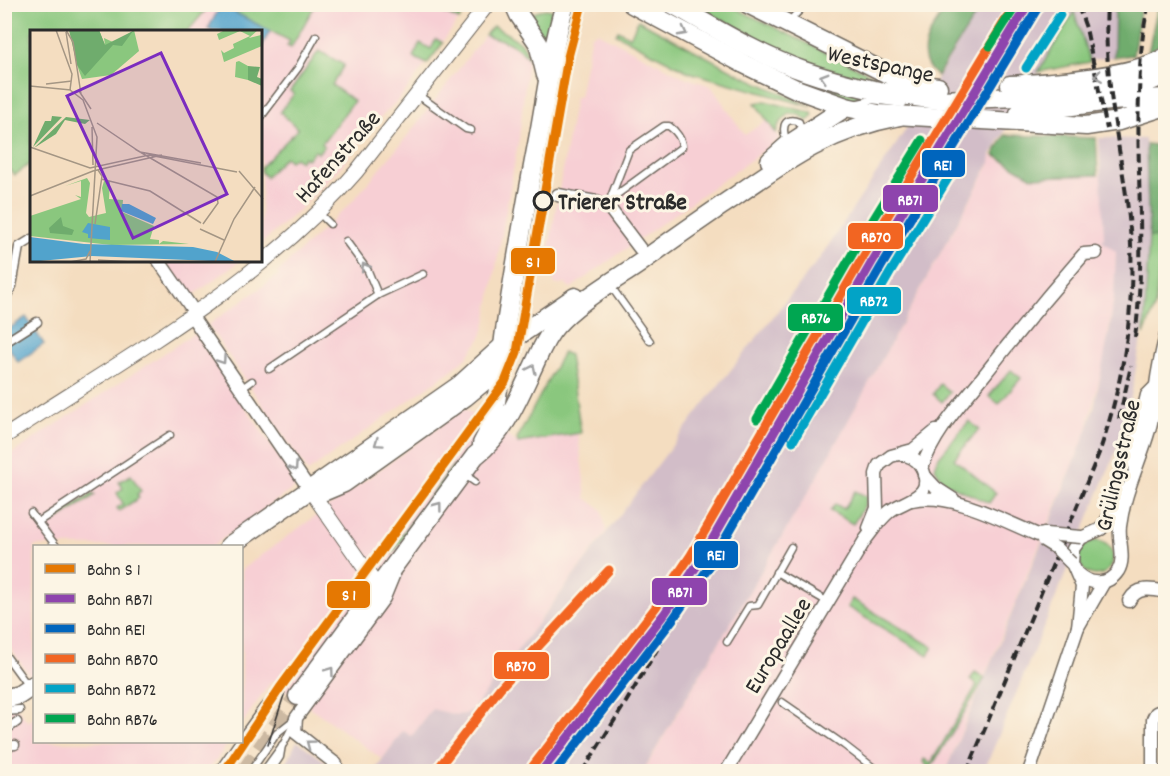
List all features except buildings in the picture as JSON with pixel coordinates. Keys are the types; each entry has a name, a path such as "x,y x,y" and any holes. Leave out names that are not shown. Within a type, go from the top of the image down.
{"main road":[{"path":"514,4 538,43 544,59 548,83"},
{"path":"475,456 484,441 490,422 548,83 566,4"},
{"name":"Westspange","path":"632,4 748,56 881,92 939,100 1094,94 1136,87 1166,75"},
{"name":"Westspange","path":"672,4 796,89 846,107 878,114 905,110 969,118 1086,126 1119,121 1166,106"},
{"name":"Westspange","path":"748,4 898,79 929,87 965,88 1031,84 1143,68 1166,57"},
{"name":"Westspange","path":"969,118 1126,100 1166,98"},
{"path":"475,456 494,438 508,418 549,337 561,320 754,183 770,160 798,143 846,107"},
{"path":"798,143 905,110"},
{"path":"1119,121 1147,120 1166,123"},
{"path":"310,490 325,491 344,483 482,375 502,351 577,295 603,289"},
{"path":"230,545 460,385 482,375 505,327"},
{"path":"298,696 382,596 402,553 469,477 488,406 488,390 482,375"}],"street":[{"name":"Hafenstraße","path":"4,437 193,314 266,260 341,190 488,4"},
{"path":"558,195 609,202 646,258"},
{"path":"4,300 12,286 19,247 30,240"},
{"name":"Europaallee","path":"726,771 865,540 892,509 909,502 922,490 927,453 944,425 1084,254 1096,254"},
{"path":"160,262 193,314 246,385 310,490 366,568 382,596 296,718 295,732 336,764 337,771"},
{"path":"4,343 37,322"},
{"name":"Grülingsstraße","path":"1029,771 1078,627 1104,582 1118,570 1121,561 1120,526 1126,498 1160,389 1158,370 1166,335"},
{"path":"1152,417 1165,408 1160,389"},
{"name":"Grülingsstraße","path":"1078,627 1082,586 1074,566 1073,549 1085,536 1101,529 1106,522 1130,468 1147,395 1160,389"},
{"name":"Europaallee","path":"865,540 877,508 876,474 879,465 885,460 913,450 944,425"},
{"path":"899,454 913,458 936,488 962,504 1042,536 1090,582 1104,582"},
{"path":"876,484 883,497 890,502 931,499 962,504"},
{"name":"Grülingsstraße","path":"1085,536 1101,533 1110,536 1117,543 1121,552"},
{"path":"1042,536 1085,536"},
{"path":"1129,601 1132,595 1140,590 1166,592"},
{"path":"4,711 21,696"},
{"path":"1152,771 1153,718 1156,713 1166,709"},
{"path":"4,731 17,722"},
{"path":"5,771 4,747 15,745"}],"lane":[{"path":"789,26 794,16 806,4"},
{"path":"262,116 291,79 316,36"},
{"path":"418,95 466,129 471,130"},
{"path":"921,106 943,108 996,105 1028,97"},
{"path":"664,126 673,129 682,142 682,147 609,202 629,150 664,126"},
{"path":"318,212 330,224"},
{"path":"346,241 368,271 378,295"},
{"path":"269,369 378,295 423,274"},
{"path":"603,289 650,341"},
{"path":"38,522 170,435"},
{"path":"31,513 56,545"},
{"path":"727,642 749,606 758,605 791,547"},
{"path":"243,734 262,706 275,695 366,568"},
{"path":"777,572 828,602"},
{"path":"4,652 21,696"},
{"path":"783,702 879,771"},
{"path":"270,771 280,757 296,718"},
{"path":"250,771 276,733 296,718"},
{"path":"217,771 237,743"},
{"path":"263,771 283,745"}],"shaded area":[{"path":"210,4 220,5 294,43 315,5 428,5 459,20 401,97 380,118 341,166 300,209 262,243 262,30 190,30"},
{"path":"982,5 1115,5 1114,57 1089,60 1074,13 991,155 990,163 816,479 643,771 373,772 403,731 412,736 432,709 456,715 465,714 473,709 703,405 820,258 901,137"},
{"path":"597,32 684,77 711,86 745,135 767,120 780,139 571,288 564,283 555,284 552,275 545,272 575,97 579,97 591,35"},
{"path":"485,35 516,46 528,58 519,138 482,336 468,356 453,369 308,472 208,325 279,275 277,273 351,203 405,139"},
{"path":"1099,138 1145,139 1149,222 1145,317 1131,396 1115,454 984,771 945,772 1051,520 1094,408 1110,327 1116,252 1102,241 1104,237"},
{"path":"991,155 1032,177 1102,175 1104,237 1102,241 1116,251 1114,296 1104,360 1086,433 945,771 643,772 816,479 990,164"},
{"path":"165,262 239,262 191,297"},
{"path":"195,333 298,485 214,545 33,545 33,676 31,678 5,640 4,459"},
{"path":"464,409 518,443 578,433 586,498 602,510 606,532 473,709 465,714 456,715 432,709 412,736 403,731 382,759 272,680 243,723 243,568"},
{"path":"14,704 28,722 33,719 33,743 228,743 208,771 5,772 5,705"},
{"path":"297,741 340,772 280,772"}],"green space":[{"path":"5,4 210,5 189,30 30,30 30,164 15,175 5,166"},
{"path":"220,5 315,5 291,48 287,46 290,41"},
{"path":"428,5 468,5 459,20"},
{"path":"694,5 729,5 870,74 885,85 814,65"},
{"path":"948,5 982,5 937,76 929,68 924,50 931,31"},
{"path":"1115,5 1141,5 1133,55 1114,57"},
{"path":"1158,5 1165,5 1165,41 1148,53"},
{"path":"539,10 552,10 545,38 528,17"},
{"path":"1074,12 1090,62 1038,72"},
{"path":"570,14 575,17 565,57 551,139 546,138"},
{"path":"638,20 739,74 812,107 689,72 616,34 618,30 630,37"},
{"path":"493,26 520,43 527,52 528,58 513,45 485,35"},
{"path":"436,39 443,43 427,64 413,57 420,43 431,49"},
{"path":"319,51 344,65 332,85 354,101 322,143 324,146 318,153 315,151 307,159 304,157 300,161 295,157 290,161 285,157 266,177 262,173 262,166 298,129 280,112 294,94 290,91"},
{"path":"747,58 861,94 861,97 850,100 822,91"},
{"path":"765,101 812,113 813,116 807,121 800,115 789,114 779,124 776,133 755,103"},
{"path":"1005,135 1096,138 1098,175 1032,177 994,155"},
{"path":"1146,144 1165,146 1166,207 1163,238 1149,237"},
{"path":"1149,237 1163,238 1155,306 1144,335"},
{"path":"563,352 569,355 581,433 518,443 517,439"},
{"path":"1011,370 1021,378 999,404 989,396"},
{"path":"940,384 950,392 942,402 933,394"},
{"path":"969,421 979,429 954,459 996,493 989,503 943,482 935,468 938,458"},
{"path":"453,465 454,470 393,553 387,554"},
{"path":"131,475 141,491 137,494 139,498 119,511 117,508 123,504 117,493 123,488 119,482"},
{"path":"855,491 867,497 865,505 853,524 830,511 835,504 844,509"},
{"path":"91,494 95,495 47,525 48,522"},
{"path":"1096,541 1108,546 1113,558 1108,570 1096,575 1084,570 1079,558 1084,546"},
{"path":"852,599 933,647 928,655 847,607"},
{"path":"975,672 985,678 930,769 923,762 924,759 931,763 977,685 970,680"}],"water":[{"path":"221,5 270,31 262,46 262,30 208,29"},
{"path":"26,317 44,344 18,362 5,342 4,332"}],"tunnel":[{"path":"245,772 298,696"}],"tram line":[{"path":"268,745 285,692"}],"railway":[{"path":"967,772 1099,453 1123,364 1130,302 1131,240 1107,56 1107,4"},
{"path":"1135,337 1140,276 1138,125 1140,72 1149,4"},
{"path":"1078,6 1086,28 1107,129"},
{"path":"582,772 626,702 1008,57"},
{"path":"1119,419 1131,366"}],"transit line":[{"path":"224,772 280,688 505,382 517,352 568,57 582,4"}],"rail line":[{"name":"RB70","path":"533,766 656,607 691,555 863,257 1015,4"},
{"name":"RB76","path":"990,46 1017,4"},
{"name":"RB71","path":"541,772 665,613 700,561 872,262 1028,4"},
{"name":"RE1","path":"555,772 673,619 709,567 881,267 1037,9"},
{"name":"RB72","path":"1026,68 1060,15"},
{"name":"RB76","path":"757,419 854,251 922,140"},
{"name":"RB72","path":"793,441 890,273 958,162"},
{"name":"RB70","path":"440,766 500,688 609,570"}],"place":[{"name":"Trierer Straße","path":"543,201"}]}
